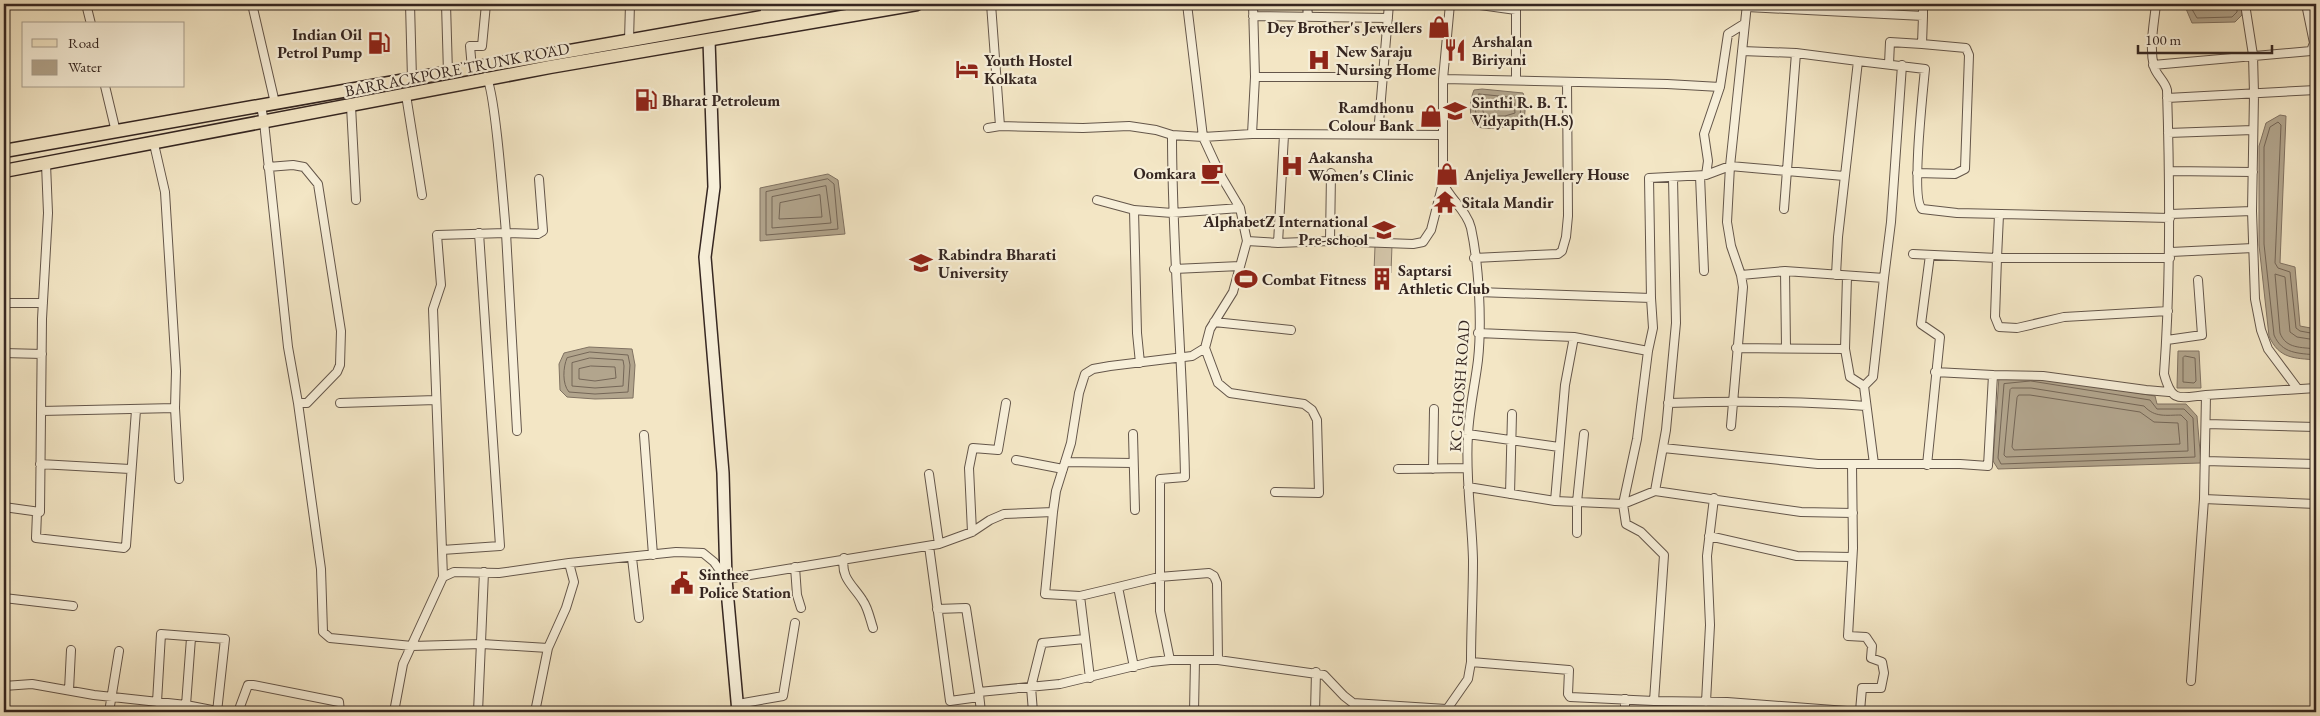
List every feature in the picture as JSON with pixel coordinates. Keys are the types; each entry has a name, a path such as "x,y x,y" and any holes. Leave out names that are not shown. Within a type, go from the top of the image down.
{"main road":[{"name":"BARRACKPORE TRUNK ROAD","path":"4,151 630,40 765,10 835,4"},
{"name":"BARRACKPORE TRUNK ROAD","path":"4,171 550,68 709,40 873,7 916,4"}],"street":[{"path":"86,4 90,22"},
{"path":"252,4 275,103"},
{"path":"410,4 412,79"},
{"path":"446,4 448,73"},
{"path":"486,4 482,46 470,46 475,68 489,81 506,232 517,431"},
{"path":"630,4 630,40"},
{"path":"991,4 1000,126"},
{"path":"1187,4 1203,137 1221,176 1240,208 1246,240 1233,292 1214,322 1205,348 1216,379 1226,391 1234,394 1304,404 1316,415 1318,425 1319,493 1275,492"},
{"path":"1252,134 1255,77 1253,4"},
{"path":"1307,4 1308,17"},
{"path":"1378,134 1389,4"},
{"path":"1246,240 1278,243 1330,240 1412,244 1423,242 1431,230 1443,184 1441,134 1443,79 1450,4"},
{"path":"1473,4 1516,10 1516,80"},
{"path":"1922,44 1923,4"},
{"path":"2156,4 2152,45 2153,65 2156,72 2165,82 2168,98 2170,255 2164,374 2169,392"},
{"path":"2245,4 2253,55 2252,211 2255,299 2268,349 2297,388"},
{"path":"2153,65 2311,51 2314,43 2306,4"},
{"path":"1731,426 1736,348 1743,287 1742,275 1732,246 1727,222 1730,166 1747,6 1859,8 1923,16"},
{"path":"1253,16 1388,18"},
{"path":"1704,271 1703,176 1708,160 1704,134 1720,87 1728,34 1744,24"},
{"path":"709,40 714,186 705,257 723,473 726,579 738,708 783,696 795,623"},
{"path":"1889,64 1890,42 1959,46 1968,50 1965,169 1963,172 1955,174 1917,173"},
{"path":"1742,51 1796,53 1925,68 1917,173 1918,201 1922,209 1932,212 1999,215 2170,216 2252,211"},
{"path":"1784,209 1796,53"},
{"path":"1836,275 1844,176 1858,61"},
{"path":"1864,386 1873,377 1891,222 1902,66"},
{"path":"1255,77 1383,77"},
{"path":"1443,79 1720,87"},
{"path":"1474,258 1552,254 1562,251 1566,237 1568,216 1567,82"},
{"path":"105,88 116,132"},
{"path":"2168,98 2316,90"},
{"path":"406,95 422,195"},
{"path":"260,106 264,122 288,347 298,403 320,569 323,632 330,638 412,646 482,644 548,648"},
{"path":"351,106 356,200"},
{"path":"988,128 1000,126 1083,128 1129,126 1156,130 1172,135 1203,137 1252,134 1441,134"},
{"path":"2168,133 2254,130"},
{"path":"1170,660 1160,611 1160,479 1185,477 1184,393 1174,269 1172,135"},
{"path":"1278,243 1284,135"},
{"path":"154,144 165,192 176,371 175,408 179,479"},
{"path":"46,164 48,214 43,303 40,512 37,512 36,538 124,548 128,542 130,469 136,410"},
{"path":"268,167 293,165 304,167 318,184 342,330 340,365 337,372 307,403 298,403"},
{"path":"1654,700 1664,555 1641,532 1626,524 1623,504 1637,440 1648,351 1653,328 1648,178 1703,176 1730,166 1844,176"},
{"path":"2170,172 2253,172"},
{"path":"1330,173 1330,240"},
{"path":"1654,491 1663,448 1676,323 1673,178"},
{"path":"394,712 403,664 443,577 433,309 441,285 437,235 506,232 538,234 543,231 539,179"},
{"name":"KC GHOSH ROAD","path":"1443,184 1448,195 1458,205 1470,226 1478,292 1478,358 1468,434 1467,468 1473,560 1471,662 1468,679 1445,710"},
{"path":"1097,200 1134,210 1172,212 1240,208"},
{"path":"1134,210 1137,332 1140,362"},
{"path":"1999,215 1995,317 1999,327 2017,328 2078,315 2168,311"},
{"path":"442,550 500,546 480,233"},
{"path":"1913,254 1997,258 2170,255 2253,248"},
{"path":"1927,465 1940,337 1921,324 1930,255"},
{"path":"1174,269 1240,266"},
{"path":"1742,275 1785,271 1884,278"},
{"path":"1785,271 1786,347"},
{"path":"1847,276 1845,349 1850,377 1864,386"},
{"path":"2167,340 2202,335 2198,280"},
{"path":"1478,292 1651,298"},
{"path":"4,303 43,303"},
{"path":"1214,322 1291,330"},
{"path":"1478,333 1574,337 1648,351"},
{"path":"1555,501 1565,385 1574,337"},
{"path":"1205,348 1192,356 1093,369 1085,374 1053,512 1045,594 1080,596 1160,578 1209,573 1214,576 1217,583 1218,660"},
{"path":"1736,348 1845,349"},
{"path":"4,353 42,354"},
{"path":"1935,372 2043,376 2169,392 2181,398 2316,388"},
{"path":"1663,448 1818,464 1960,464 1988,466 1994,375"},
{"path":"1864,386 1874,464"},
{"path":"2191,681 2204,499 2207,424 2206,395"},
{"path":"340,403 436,400"},
{"path":"1668,403 1734,401 1866,406"},
{"path":"972,532 968,468 973,448 998,450 1006,402"},
{"path":"41,411 175,408"},
{"path":"1433,469 1434,409"},
{"path":"1510,494 1512,414"},
{"path":"2207,424 2316,427"},
{"path":"1133,434 1135,510"},
{"path":"1468,434 1559,447"},
{"path":"1577,533 1577,502 1584,434"},
{"path":"644,435 653,556"},
{"path":"1016,460 1064,465 1134,463"},
{"path":"2205,461 2316,464"},
{"path":"40,464 130,469"},
{"path":"1471,662 1569,670 1568,694 1570,697 1742,703 1798,710 1860,712 1862,688 1882,688 1884,673 1882,662 1872,658 1872,646 1866,637 1848,636 1852,558 1852,465"},
{"path":"1398,469 1467,468"},
{"path":"930,474 939,544"},
{"path":"1468,487 1555,501 1623,504 1654,491 1714,498 1801,512 1853,513"},
{"path":"1706,702 1710,625 1706,574 1714,498"},
{"path":"2204,499 2316,504"},
{"path":"4,507 37,512"},
{"path":"726,579 844,558 939,544 972,532 990,520 1004,514 1053,512"},
{"path":"1709,536 1798,556 1852,558"},
{"path":"929,546 950,701 979,694 1060,684 1151,662 1218,660 1316,672 1324,675 1353,703 1375,708 1445,710"},
{"path":"443,577 454,572 500,572 676,552 703,553 714,562 726,579"},
{"path":"632,558 639,618"},
{"path":"844,558 843,566 848,583 863,601 873,628"},
{"path":"535,712 548,648 566,608 574,582 569,563"},
{"path":"795,567 797,596 801,608"},
{"path":"478,712 484,572"},
{"path":"1118,586 1134,667"},
{"path":"1080,596 1090,678"},
{"path":"4,598 73,606"},
{"path":"937,609 966,608 981,712"},
{"path":"4,686 32,684 112,696 157,702 186,705 219,712 225,639 192,638 161,634 157,702"},
{"path":"186,705 192,638"},
{"path":"1033,712 1031,687 1042,643 1085,639"},
{"path":"69,690 71,650"},
{"path":"108,712 119,651"},
{"path":"1194,712 1195,660"},
{"path":"1315,712 1316,672"},
{"path":"238,712 248,685 339,702 340,712"},
{"path":"1624,712 1625,699"},
{"path":"1742,703 1742,712"}],"shaded area":[{"path":"1392,245 1391,273 1374,272 1375,246"}],"water":[{"path":"2184,4 2242,4 2242,15 2235,22 2192,23"},
{"path":"1474,90 1523,93 1526,101 1524,121 1500,128 1484,128 1475,125 1471,117 1471,98"},
{"path":"2280,115 2286,116 2280,263 2295,267 2300,326 2316,329 2316,360 2294,358 2282,353 2273,344 2269,336 2259,245 2259,146 2266,123"},
{"path":"828,174 838,180 845,234 760,241 760,188"},
{"path":"589,347 632,349 635,365 633,398 595,399 567,397 560,390 559,364 564,353"},
{"path":"2178,351 2199,351 2201,388 2177,388"},
{"path":"2031,376 2155,396 2157,404 2186,404 2197,416 2201,463 1998,469 1993,461 1999,377"}],"place":[{"name":"Dey Brother's Jewellers","path":"1439,27"},
{"name":"Indian Oil Petrol Pump","path":"379,43"},
{"name":"Arshalan Biriyani","path":"1455,50"},
{"name":"New Saraju Nursing Home","path":"1319,60"},
{"name":"Youth Hostel Kolkata","path":"967,69"},
{"name":"Bharat Petroleum","path":"646,100"},
{"name":"Sinthi R. B. T. Vidyapith(H.S)","path":"1455,111"},
{"name":"Ramdhonu Colour Bank","path":"1431,116"},
{"name":"Aakansha Women's Clinic","path":"1292,166"},
{"name":"Oomkara","path":"1212,173"},
{"name":"Anjeliya Jewellery House","path":"1447,174"},
{"name":"Sitala Mandir","path":"1445,202"},
{"name":"AlphabetZ International Pre-school","path":"1384,230"},
{"name":"Rabindra Bharati University","path":"921,263"},
{"name":"Combat Fitness","path":"1246,279"},
{"name":"Saptarsi Athletic Club","path":"1382,279"},
{"name":"Sinthee Police Station","path":"682,583"}]}
